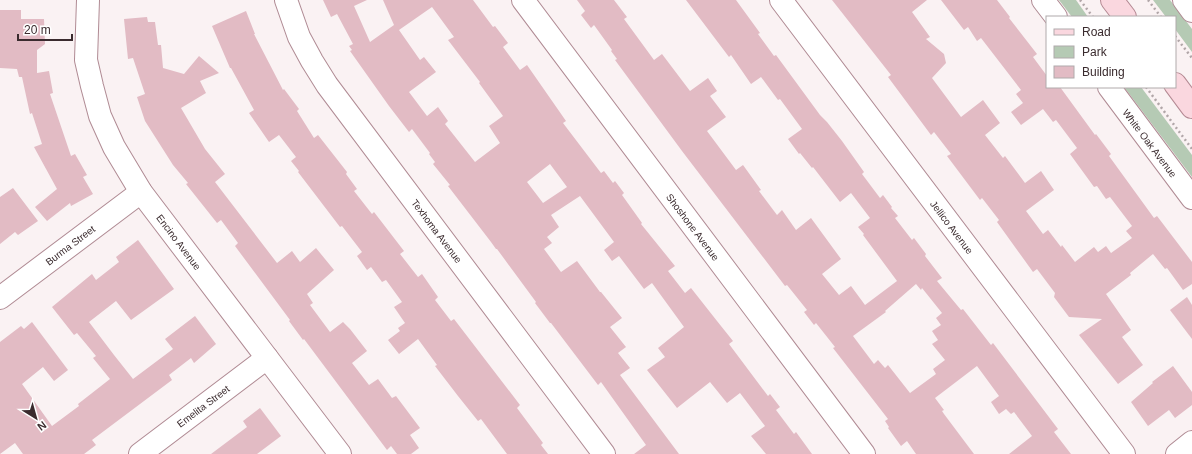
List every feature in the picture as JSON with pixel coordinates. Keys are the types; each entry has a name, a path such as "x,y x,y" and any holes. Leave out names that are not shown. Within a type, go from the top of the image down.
{"main road":[{"path":"1112,0 1124,16"},
{"path":"1176,85 1192,107"}],"street":[{"name":"Encino Avenue","path":"88,0 86,60 100,116 114,147 141,192 340,454"},
{"name":"Texhoma Avenue","path":"286,0 299,37 327,85 604,454"},
{"name":"Shoshone Avenue","path":"523,0 864,454"},
{"name":"Jellico Avenue","path":"781,0 1124,454"},
{"path":"1043,0 1055,16"},
{"path":"1184,0 1192,10"},
{"name":"White Oak Avenue","path":"1110,88 1192,198"},
{"name":"Burma Street","path":"0,298 141,192"},
{"name":"Emelita Street","path":"140,454 267,358"},
{"path":"1177,454 1192,442"}],"path":[{"path":"1080,0 1092,16"},
{"path":"1148,0 1160,16"},
{"path":"1176,37 1192,58"},
{"path":"1147,88 1192,149"}],"green space":[{"path":"1059,0 1076,0 1087,16 1071,16"},
{"path":"1153,0 1170,0 1192,29 1192,52 1176,30 1176,16 1165,16"},
{"path":"1125,88 1142,88 1192,155 1192,177"}],"building":[{"path":"323,0 367,0 354,6 370,42 394,25 383,0 473,0 493,27 495,26 508,43 503,47 520,70 527,65 566,121 563,123 601,173 604,171 613,183 615,181 624,193 622,195 642,223 641,224 675,266 668,271 685,293 691,288 733,341 729,344 768,396 770,394 780,407 776,410 794,434 796,432 812,454 766,454 751,436 765,426 740,393 727,403 710,382 677,408 647,370 665,357 658,348 684,327 652,283 644,289 619,256 612,261 604,250 614,242 580,196 551,215 559,227 547,237 552,243 544,249 561,272 577,261 622,318 610,327 626,347 618,353 630,368 620,375 679,454 634,454 646,445 601,382 598,385 535,303 536,302 497,249 448,186 450,185 433,164 435,162 429,154 430,153 412,129 409,132 389,106 350,51 352,50 349,46 353,44 337,14 331,17","holes":["432,7 454,37 448,40 480,82 479,83 503,116 489,126 500,143 475,162 445,124 448,121 438,107 427,116 409,92 436,72 424,57 420,60 399,30","550,164 567,187 543,203 527,182"]},
{"path":"577,0 614,0 627,17 624,19 654,60 662,54 690,91 708,78 717,91 710,96 726,117 707,131 736,170 743,165 761,190 759,191 777,215 782,210 796,230 811,218 841,259 822,274 839,295 851,286 865,305 897,281 858,227 870,218 851,193 840,202 813,167 812,168 800,153 799,154 788,139 802,129 780,99 778,100 761,77 751,84 731,55 729,57 686,0 736,0 760,33 758,34 774,56 776,55 820,115 842,141 864,172 862,174 880,198 883,195 898,216 895,218 912,240 914,238 926,254 925,256 942,278 937,281 961,310 963,309 991,345 993,343 1058,429 1054,432 1071,454 1009,454 1032,436 1014,412 1011,414 1006,409 999,414 991,402 999,396 977,366 935,398 944,410 942,411 944,414 974,454 916,454 907,441 901,446 888,428 889,427 885,421 888,419 833,348 835,347 816,323 814,325 804,312 807,310 787,285 785,286 682,151 615,60 617,59 611,51 612,50 594,25 591,28 581,15 585,11","holes":["916,284 921,290 922,288 942,313 936,318 941,325 932,331 938,340 932,344 945,360 933,369 936,374 910,393 888,365 885,368 878,360 874,364 853,336 886,312 885,311"]},
{"path":"832,0 927,0 912,12 930,37 926,39 944,54 946,63 932,78 961,117 983,100 1000,123 985,135 1003,158 1005,156 1025,183 1041,171 1054,190 1026,211 1043,234 1048,230 1075,262 1094,247 1098,252 1106,246 1111,253 1132,238 1126,231 1132,226 1110,197 1106,199 1097,186 1094,187 1070,154 1077,148 1056,120 1053,122 1043,109 1021,125 1011,112 1023,103 1016,94 1021,90 981,38 977,41 968,27 964,30 941,0 997,0 1037,54 1033,57 1046,75 1046,88 1061,88 1095,135 1096,134 1111,154 1109,156 1154,218 1157,216 1192,262 1192,284 1183,290 1167,268 1165,269 1153,254 1130,273 1131,275 1106,294 1131,330 1122,337 1143,365 1118,384 1079,335 1102,319 1069,317 1054,297 1055,293 1037,269 1033,272 997,222 999,220 982,198 980,200 947,156 951,154 934,132 931,135 888,77 891,75"},
{"path":"0,10 21,10 21,19 44,19 45,44 37,50 37,73 49,71 53,93 50,94 71,156 75,154 87,175 83,177 93,194 71,206 70,203 47,221 35,207 57,189 34,147 42,144 32,113 30,114 22,77 19,77 17,69 0,68"},
{"path":"246,11 254,34 283,90 284,89 299,109 297,111 314,138 318,135 347,172 346,174 357,189 354,191 372,214 374,212 404,251 400,254 418,277 422,274 438,297 435,300 451,321 454,319 520,405 517,408 543,443 541,445 548,454 507,454 481,419 478,421 458,396 435,366 437,365 418,339 399,354 388,340 400,331 398,328 405,323 394,307 402,302 386,280 382,282 371,267 367,270 357,256 362,252 342,226 340,227 298,172 299,171 291,161 296,157 279,135 269,142 249,113 254,110 230,68 212,26"},
{"path":"147,17 148,22 155,22 158,45 161,45 163,68 184,74 199,56 219,73 200,81 206,93 181,108 205,149 225,174 215,182 277,263 292,251 300,262 316,248 334,270 307,294 313,303 310,305 330,332 343,322 350,329 367,351 352,363 369,385 378,379 392,398 396,396 420,428 410,435 419,448 411,454 397,454 391,446 387,450 289,321 290,320 235,246 238,243 221,220 217,223 186,184 188,183 173,165 145,121 137,97 145,94 133,58 128,59 124,19"},
{"path":"13,188 38,221 18,235 15,232 0,244 0,197"},
{"path":"138,240 174,289 131,320 116,301 89,322 133,379 173,349 165,339 195,316 216,344 194,363 191,358 169,375 172,380 92,440 96,445 84,454 23,454 15,443 0,454 0,342 21,326 24,329 32,322 68,370 54,381 43,367 22,384 52,426 79,406 78,404 110,379 93,358 96,356 77,333 74,335 52,307 92,274 96,280 119,262 116,257"},
{"path":"1187,297 1192,305 1192,339 1170,310"},
{"path":"1173,366 1192,392 1192,405 1175,418 1169,410 1148,426 1131,402 1153,383 1152,382"},
{"path":"260,408 281,436 257,454 211,454 247,427 243,421"}]}
